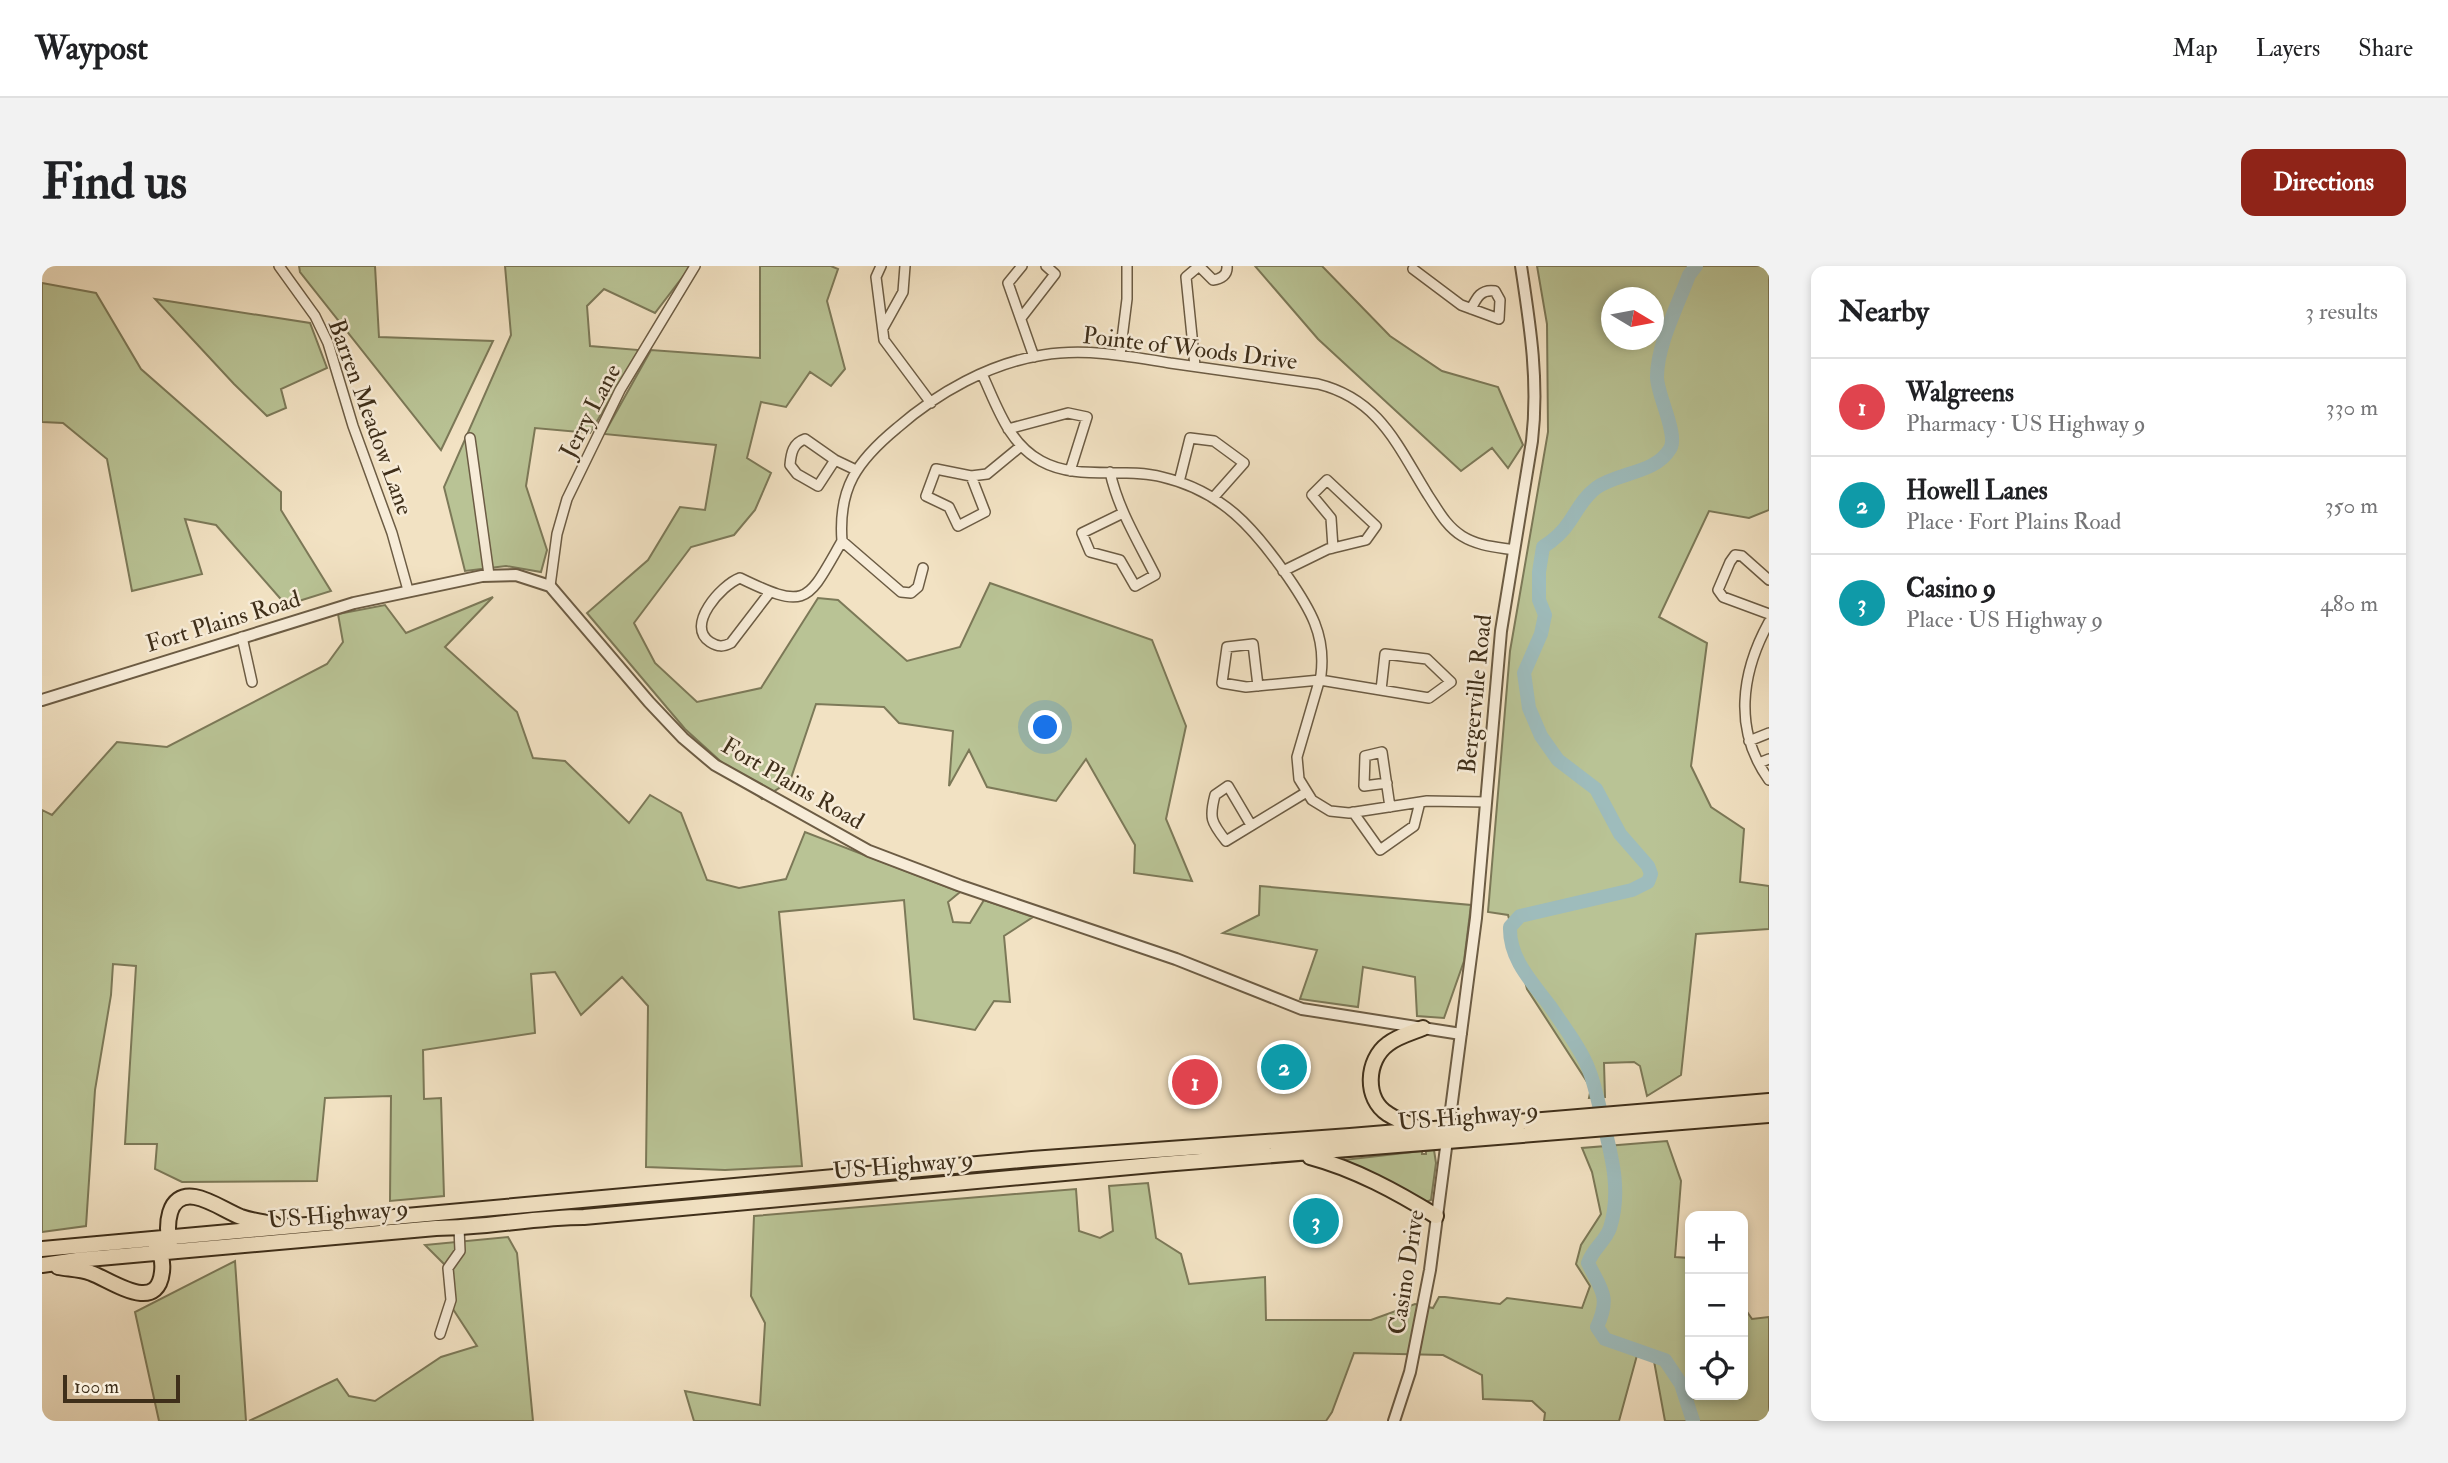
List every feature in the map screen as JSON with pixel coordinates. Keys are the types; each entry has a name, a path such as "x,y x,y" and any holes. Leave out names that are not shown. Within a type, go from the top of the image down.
{"highway":[{"path":"1422,1129 1387,1114 1381,1108 1373,1095 1371,1077 1375,1060 1387,1045 1423,1028"},
{"name":"US Highway 9","path":"42,1249 148,1241 167,1248 459,1228 551,1217 597,1216 1298,1153 1447,1134 1638,1118 1769,1101"},
{"name":"US Highway 9","path":"1638,1118 1769,1115"},
{"name":"US Highway 9","path":"43,1265 167,1248 282,1226 386,1219 1018,1160 1422,1129 1447,1134"},
{"path":"1298,1153 1332,1162 1436,1216"},
{"path":"43,1265 91,1273 133,1293 144,1293 155,1288 162,1275 172,1206 182,1198 202,1199 247,1219 282,1226"}],"street":[{"name":"Barren Meadow Lane","path":"279,266 315,316 328,343 353,426 392,533 408,590"},
{"name":"Jerry Lane","path":"550,586 557,534 567,499 614,402 695,266"},
{"path":"881,266 876,277 884,340 931,402"},
{"path":"883,328 903,292 905,266"},
{"path":"1022,266 1008,283 1034,357"},
{"path":"1021,318 1055,274 1046,266"},
{"path":"1120,355 1127,299 1127,266"},
{"path":"1195,366 1186,277 1199,266 1213,280 1220,279 1225,275 1227,266"},
{"name":"Bergerville Road","path":"1447,1134 1476,919 1498,660 1532,442 1536,396 1533,350 1521,266"},
{"path":"1413,267 1461,305 1471,309"},
{"name":"Pointe of Woods Drive","path":"842,541 840,523 843,499 856,470 888,435 931,402 982,374 1034,357 1072,352 1120,355 1332,387 1357,399 1382,422 1451,528 1477,544 1514,550"},
{"path":"982,374 1008,429 1021,446 1041,462 1070,471 1148,474 1180,482 1213,498 1251,528 1307,605 1317,625 1322,646 1320,680 1297,757 1298,779 1305,793 1320,806 1330,811 1353,813 1443,800 1486,802"},
{"path":"1008,429 1068,413 1087,416 1070,471"},
{"path":"470,438 489,575"},
{"path":"1180,482 1190,438 1214,440 1244,463 1213,498"},
{"path":"835,460 818,486 797,474 790,466 791,453 798,442 805,439 835,460 856,470"},
{"path":"971,476 985,512 958,526 949,507 926,496 936,469 971,476 987,474 1021,446"},
{"path":"1110,472 1115,498 1123,513 1155,575 1135,586 1120,560 1090,552 1082,533 1123,513"},
{"path":"1283,571 1334,548 1366,540 1376,526 1327,480 1312,495 1331,518 1334,548"},
{"path":"770,592 731,643 724,646 715,645 704,638 700,628 701,620 730,582 740,578 770,592 795,598 806,595 817,584 842,541 901,592 911,593 918,587 923,568"},
{"path":"1769,580 1742,556 1735,555 1718,590 1723,597 1769,614"},
{"name":"Fort Plains Road","path":"42,700 331,609 408,590 489,575 516,575 550,586 619,668 699,753 729,774 850,842 927,874 1176,959 1302,1009 1461,1034"},
{"path":"1769,622 1758,643 1746,679 1744,712 1749,741 1769,780"},
{"path":"242,637 252,682"},
{"path":"1258,686 1253,644 1227,647 1222,683 1246,687 1258,686 1320,680 1429,698 1451,682 1427,659 1385,654 1381,690"},
{"path":"1749,741 1769,733"},
{"path":"1759,764 1769,759"},
{"path":"1387,783 1390,807"},
{"path":"1251,825 1228,786 1215,794 1211,812 1212,823 1226,841 1305,793"},
{"path":"1353,813 1380,850 1414,827 1420,802"},
{"name":"Casino Drive","path":"1394,1421 1410,1372 1423,1316 1447,1134"},
{"path":"440,1334 451,1300 448,1268 460,1251 459,1228"}],"green space":[{"path":"299,266 375,266 379,337 493,341 441,450 300,272"},
{"path":"505,266 691,266 655,313 604,289 587,306 590,346 639,350 590,433 535,428 526,486 547,550 541,572 506,566 465,571 444,487 511,335"},
{"path":"760,266 831,266 838,269 827,301 845,369 831,386 810,372 786,407 761,402 747,458 771,473 755,510 734,535 691,547 634,623 655,663 697,702 761,688 818,598 838,600 907,661 960,647 990,583 1152,640 1186,726 1166,819 1192,881 1134,873 1135,845 1086,759 1056,801 987,787 969,750 949,786 953,731 899,723 884,707 816,704 790,781 762,799 685,729 587,613 648,560 680,507 705,510 716,445 604,434 651,350 760,358"},
{"path":"1255,266 1322,266 1390,336 1442,371 1498,387 1523,445 1508,468 1492,448 1461,471 1318,339"},
{"path":"1537,266 1769,266 1769,510 1749,518 1709,511 1659,617 1707,643 1691,766 1711,807 1744,829 1740,882 1769,886 1769,929 1696,934 1681,1075 1647,1096 1640,1066 1634,1062 1604,1063 1605,1097 1589,1098 1591,1088 1527,989 1508,915 1488,912 1510,651 1548,432 1547,324"},
{"path":"42,283 96,293 141,369 281,492 281,510 331,591 286,605 216,525 185,519 202,574 132,591 107,459 63,423 42,422"},
{"path":"155,299 310,323 327,368 281,389 286,408 267,416"},
{"path":"493,597 445,647 517,712 533,758 565,761 629,823 650,795 681,813 707,880 739,888 786,879 805,832 960,892 948,902 953,922 970,923 984,900 1033,917 1004,936 1010,1002 994,1001 975,1030 914,1019 904,900 779,912 802,1166 725,1170 646,1167 648,1006 622,977 581,1015 555,972 531,974 535,1033 423,1050 424,1099 441,1098 444,1196 390,1201 391,1096 325,1098 317,1181 182,1182 155,1169 157,1144 125,1144 136,966 113,964 111,995 95,1090 86,1226 42,1232 42,810 52,815 117,742 167,747 327,664 343,642 338,614 385,605 406,633"},
{"path":"1260,886 1471,905 1464,961 1444,1018 1417,1016 1415,977 1363,967 1358,1007 1300,999 1317,950 1223,933 1259,915"},
{"path":"1667,1141 1681,1181 1675,1257 1685,1258 1685,1400 1748,1400 1748,1313 1752,1319 1769,1317 1769,1421 1665,1421 1654,1361 1639,1348 1619,1421 1544,1421 1545,1413 1532,1401 1483,1399 1482,1375 1443,1355 1354,1353 1332,1412 1326,1421 694,1421 685,1391 760,1405 765,1323 751,1296 754,1216 1076,1189 1079,1231 1100,1238 1113,1231 1109,1186 1148,1183 1156,1238 1181,1254 1189,1284 1265,1277 1266,1320 1371,1320 1415,1304 1433,1308 1439,1297 1500,1304 1507,1298 1582,1308 1590,1286 1576,1264 1581,1245 1601,1214 1592,1172 1582,1148"},
{"path":"1434,1150 1436,1163 1431,1200 1426,1202 1343,1160 1422,1151 1422,1154 1426,1154 1426,1151"},
{"path":"508,1237 517,1253 533,1421 249,1421 337,1379 349,1396 375,1401 441,1357 477,1346 449,1303 447,1267 425,1245"},
{"path":"235,1261 246,1421 159,1421 135,1312"}],"waterway":[{"path":"1693,1421 1681,1384 1665,1360 1605,1339 1597,1327 1604,1300 1588,1263 1608,1233 1613,1214 1615,1186 1609,1145 1586,1062 1517,960 1510,927 1520,916 1632,890 1648,882 1651,874 1648,866 1620,834 1596,789 1558,760 1541,736 1529,708 1524,673 1541,634 1545,615 1539,600 1539,572 1543,547 1555,539 1596,488 1646,468 1670,449 1672,434 1658,385 1658,365 1669,325 1689,275 1696,266"}],"place":[{"name":"Howell Lanes","path":"1284,1067"},
{"name":"Walgreens","path":"1195,1082"},
{"name":"Casino 9","path":"1316,1221"}]}
